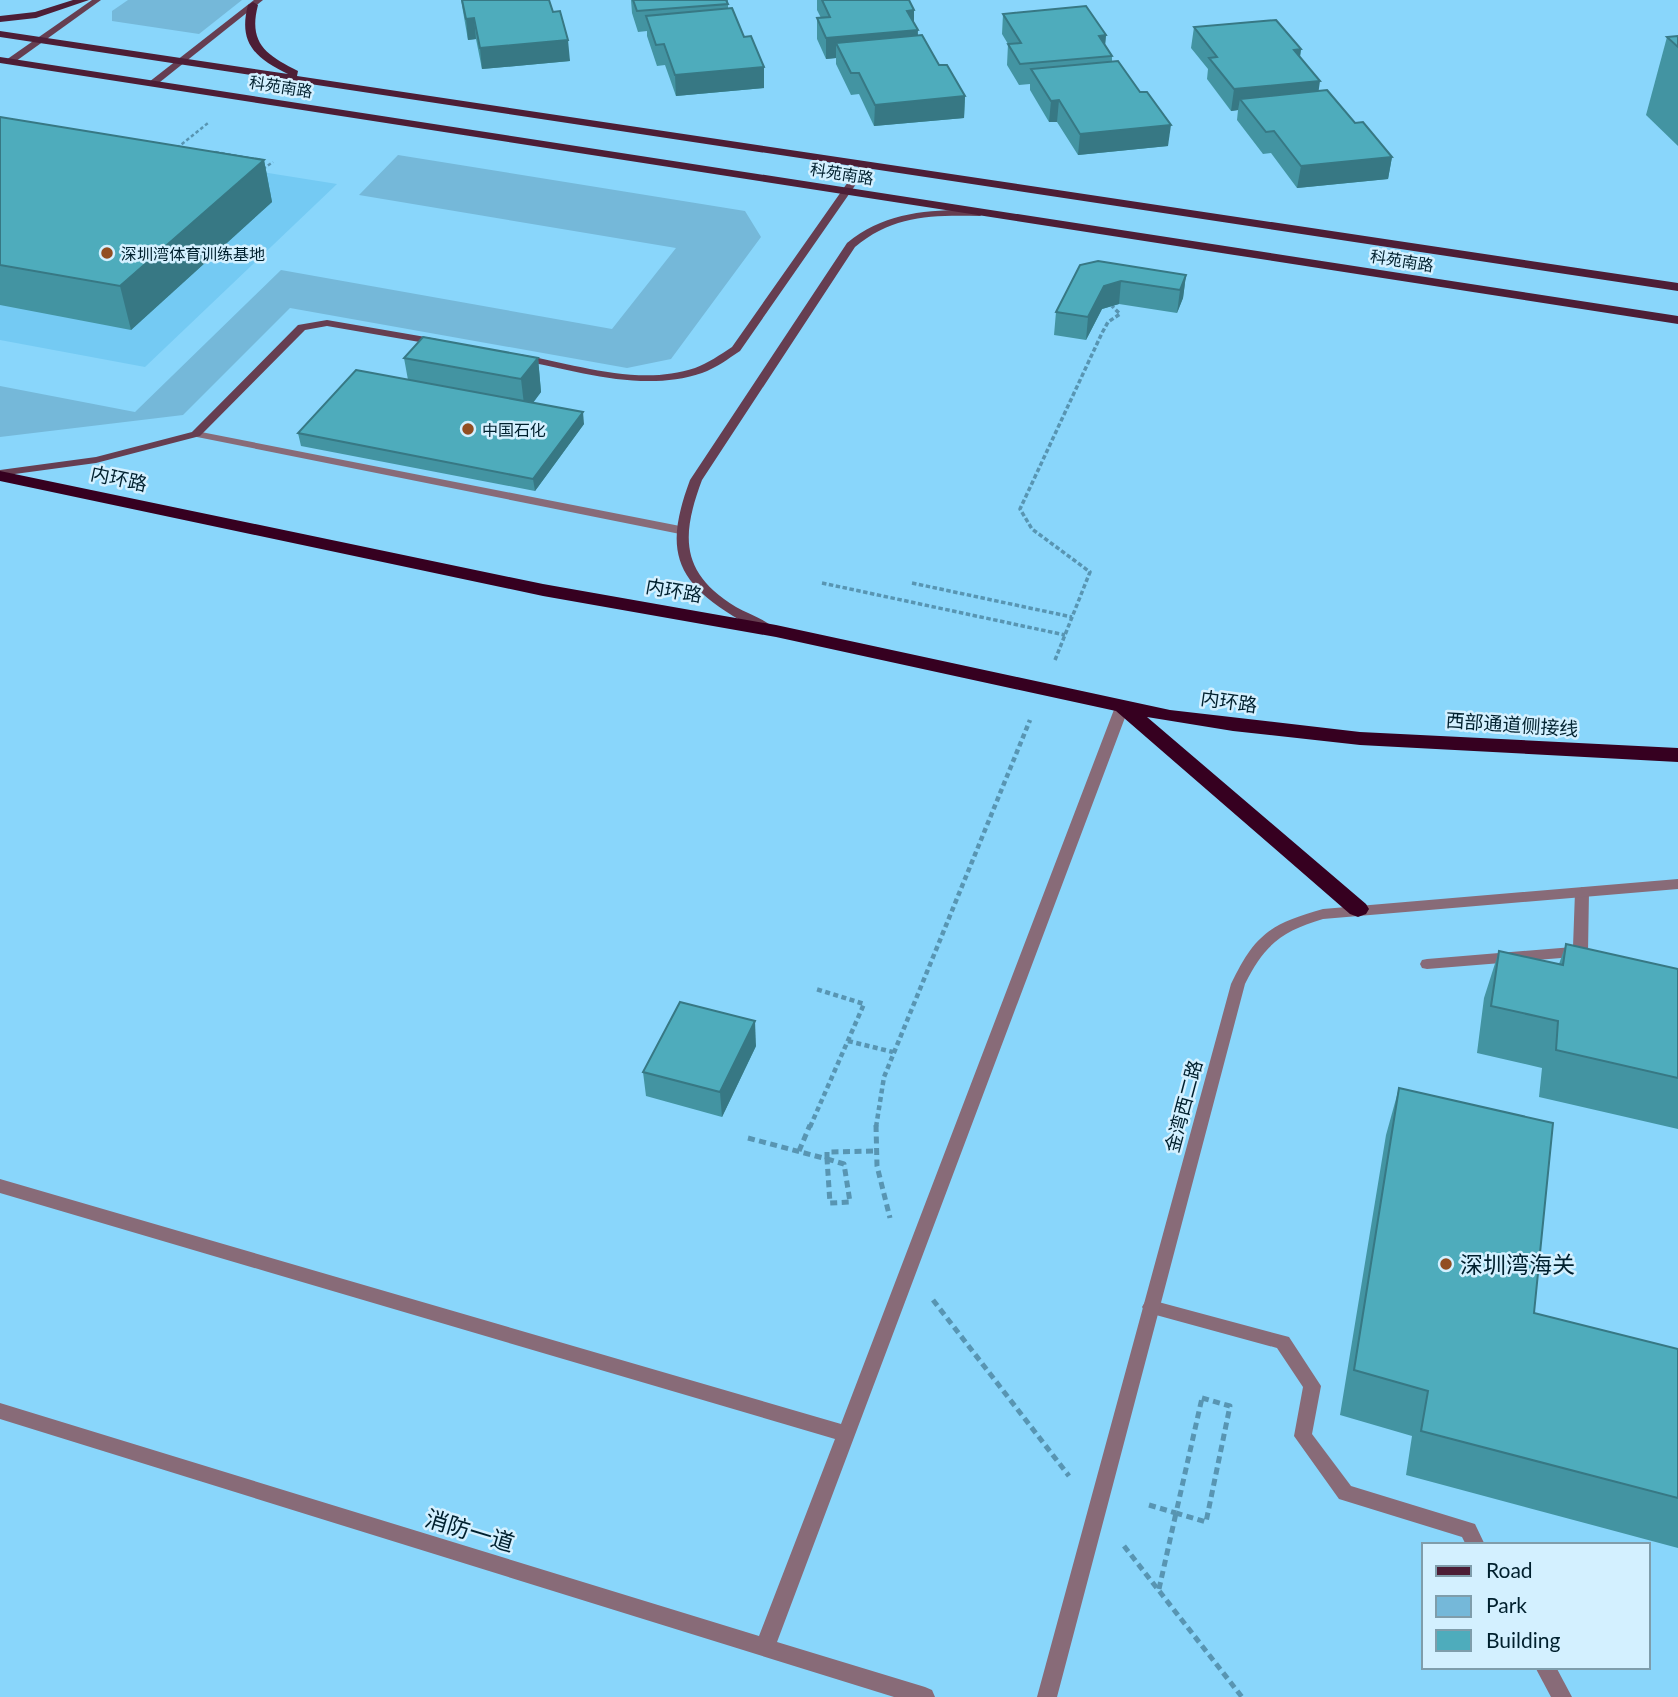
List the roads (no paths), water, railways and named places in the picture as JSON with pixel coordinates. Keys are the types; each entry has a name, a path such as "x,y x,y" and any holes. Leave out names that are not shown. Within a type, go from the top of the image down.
{"highway":[{"name":"内环路","path":"0,475 542,590 776,631 1122,707 1226,724 1343,736"},
{"path":"1122,707 1358,909"},
{"name":"西部通道侧接线","path":"1343,736 1678,755"}],"main road":[{"path":"0,19 36,15 83,0"},
{"path":"256,2 248,19 248,34 254,46 280,67 313,81"},
{"name":"科苑南路","path":"0,34 1678,287"},
{"name":"科苑南路","path":"5,61 1678,320"}],"street":[{"path":"5,61 97,0"},
{"path":"152,84 256,2"},
{"path":"501,353 635,377 672,376 693,372 714,363 736,349 865,164"},
{"path":"776,631 735,614 708,595 692,576 683,555 680,530 684,506 696,480 864,232 889,221 914,215 986,213"},
{"path":"195,434 302,327 327,323 447,344"},
{"path":"0,475 96,460 195,434 680,530"},
{"path":"765,1647 1122,707"},
{"name":"金湾西二路","path":"1047,1697 1238,984 1251,956 1269,935 1292,922 1323,914 1678,884"},
{"path":"1427,964 1586,954 1582,892"},
{"path":"0,1186 846,1434"},
{"path":"1152,1307 1283,1342 1312,1386 1303,1436 1345,1493 1468,1530 1475,1543"},
{"name":"消防一道","path":"0,1410 925,1697"},
{"path":"1546,1669 1562,1697"}],"place":[{"name":"深圳湾体育训练基地","path":"107,253"},
{"name":"中国石化","path":"468,429"},
{"name":"深圳湾海关","path":"1446,1264"}]}
